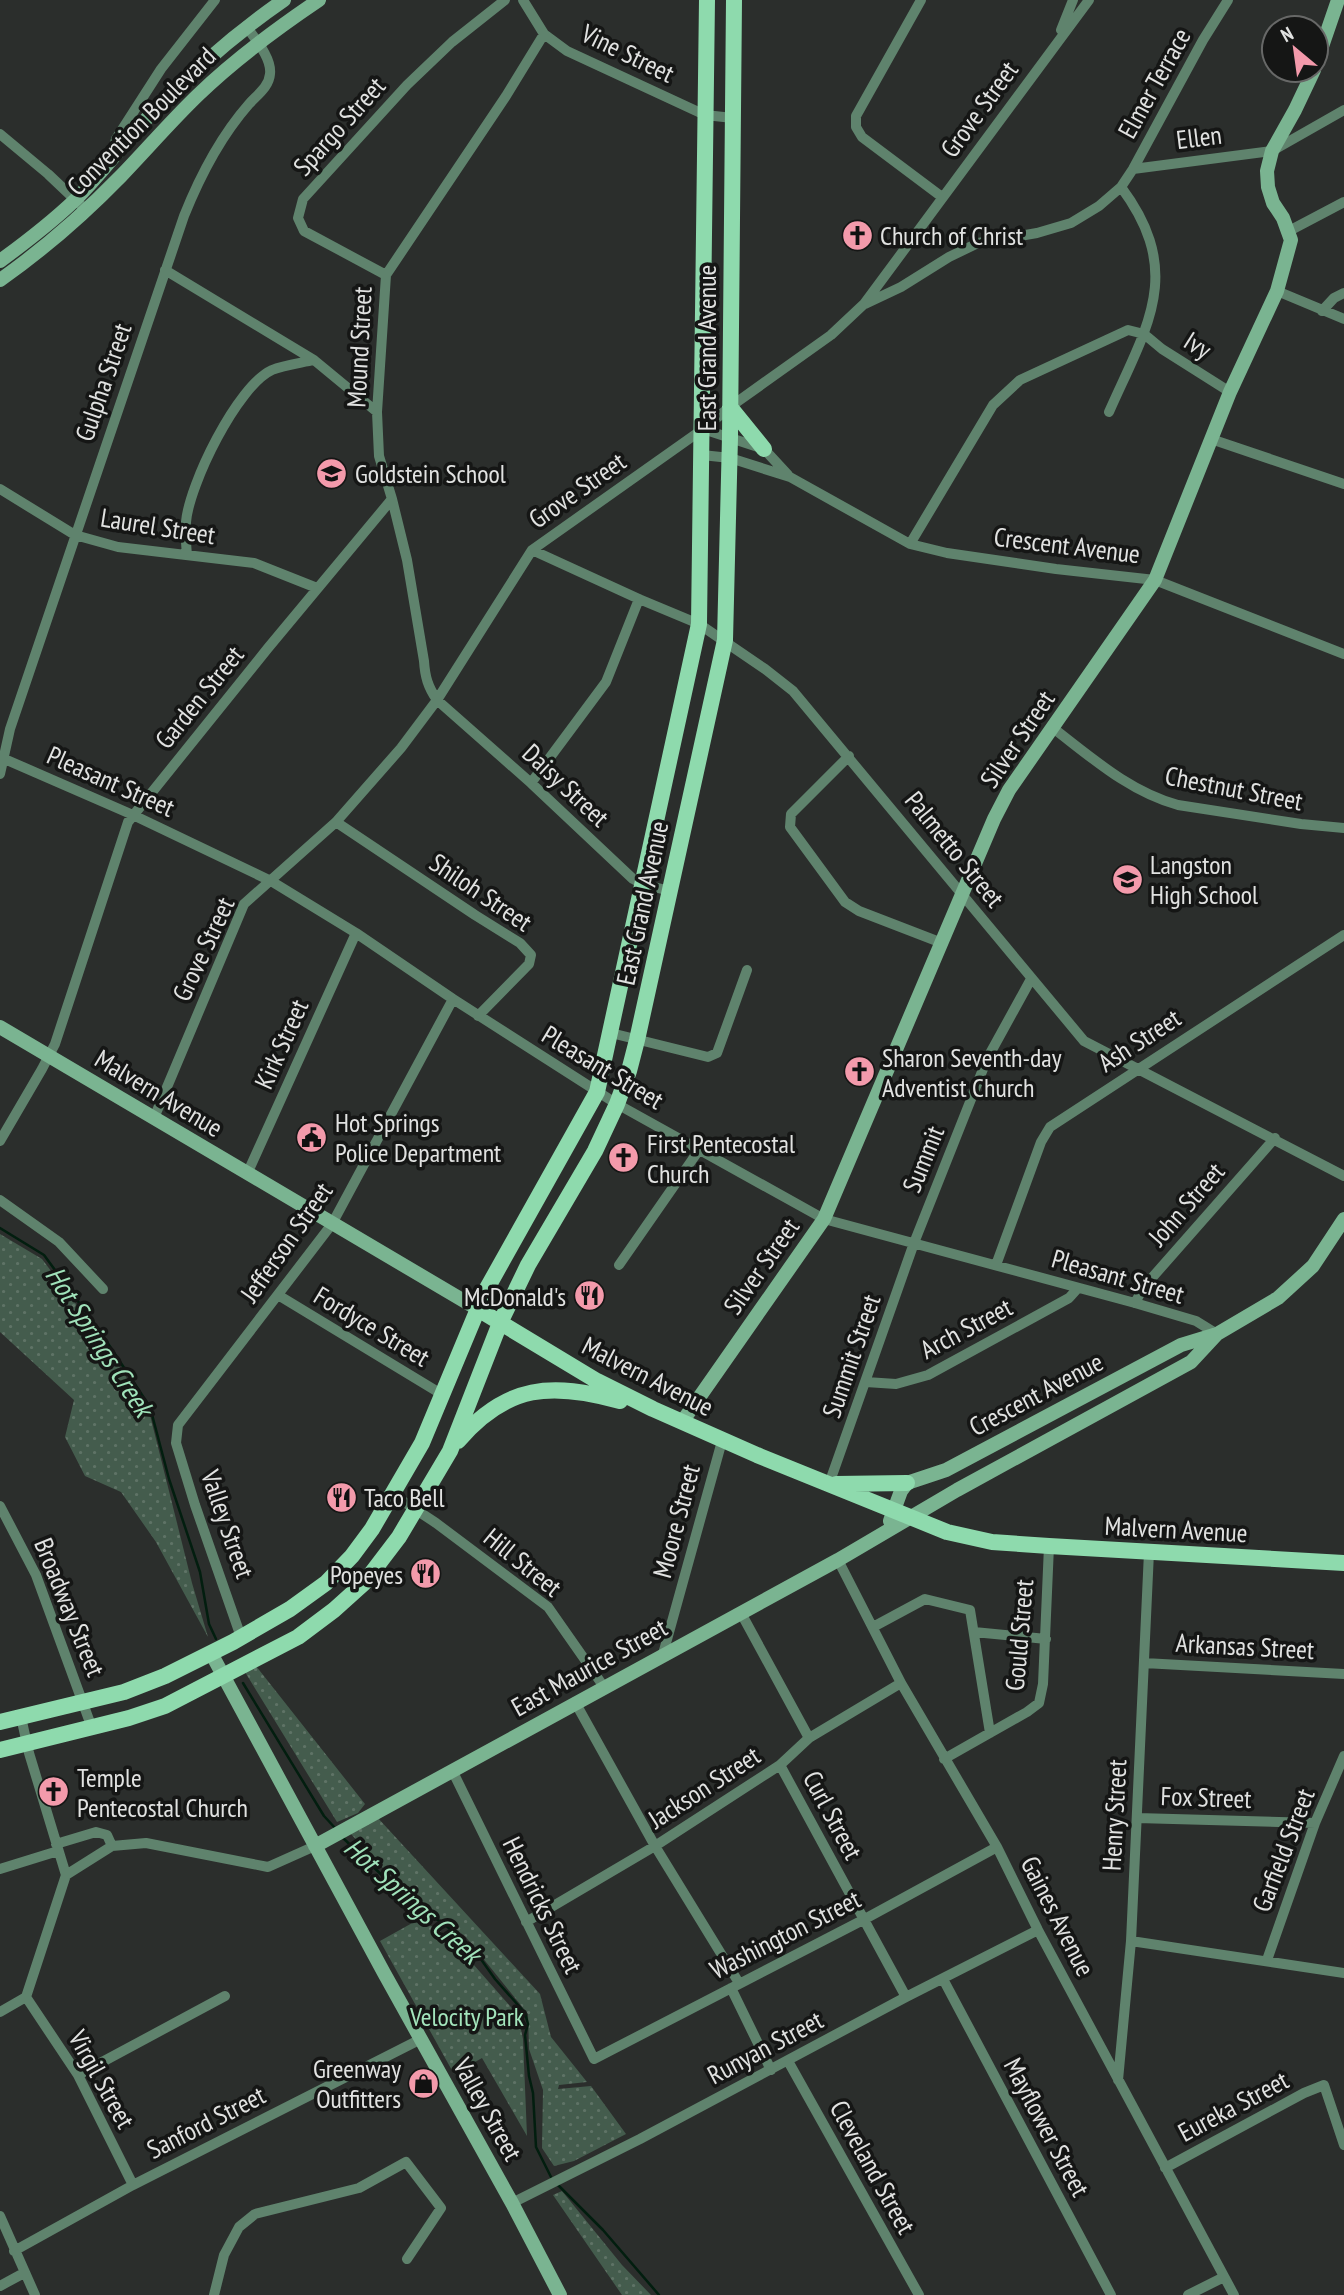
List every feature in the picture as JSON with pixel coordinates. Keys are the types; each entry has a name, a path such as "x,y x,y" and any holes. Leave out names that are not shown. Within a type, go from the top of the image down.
{"main road":[{"name":"East Grand Avenue","path":"0,1722 148,1684 290,1609 326,1583 352,1556 372,1529 422,1443 477,1308 597,1092 699,624 707,0"},
{"name":"East Grand Avenue","path":"0,1750 92,1728 165,1706 298,1637 364,1583 399,1537 450,1451 500,1323 528,1265 595,1151 617,1104 637,1040 725,640 730,458 734,0"},
{"path":"730,407 764,449"},
{"name":"Malvern Avenue","path":"477,1308 597,1381 653,1409 722,1441 947,1532 992,1542 1344,1563"},
{"path":"450,1451 484,1415 517,1395 564,1389 592,1393 653,1409"},
{"path":"829,1484 907,1483"}],"street":[{"path":"110,161 116,139 161,69 215,0"},
{"name":"Convention Boulevard","path":"0,279 48,243 81,204 110,161 183,82 246,26 284,0"},
{"name":"Convention Boulevard","path":"0,261 81,204 258,43 319,0"},
{"name":"Spargo Street","path":"386,275 304,231 298,218 303,200 407,85 452,42 505,0"},
{"name":"Vine Street","path":"523,0 544,34 567,51 705,115 733,118"},
{"path":"921,0 856,116 856,127 862,137 942,197"},
{"path":"1056,43 1073,0"},
{"name":"Grove Street","path":"154,1118 244,904 336,822 401,748 436,701 532,550 831,335 864,304 1089,0"},
{"name":"Elmer Terrace","path":"864,304 901,287 949,257 978,243 1037,233 1072,223 1099,206 1121,187 1133,169 1203,40 1228,0"},
{"path":"1330,23 1338,0"},
{"name":"Gulpha Street","path":"0,774 10,729 165,270 200,176 225,136 270,78 271,70 246,26"},
{"name":"Mound Street","path":"436,701 425,676 407,560 379,456 377,412 386,275 506,96 544,34"},
{"path":"1307,84 1272,151 1267,171 1268,187 1273,203 1289,231 1344,202"},
{"path":"1272,151 1344,110"},
{"path":"0,134 81,204"},
{"name":"Ellen","path":"1133,169 1272,151"},
{"path":"1109,412 1144,334 1155,291 1156,265 1149,236 1136,208 1121,187"},
{"name":"Silver Street","path":"682,1422 824,1219 1009,790 1155,580 1230,392 1277,291 1292,240 1289,231"},
{"path":"165,270 314,360 377,412"},
{"path":"1277,291 1344,319"},
{"path":"1322,311 1334,298 1344,293"},
{"path":"910,544 993,405 1020,380 1128,330 1144,334"},
{"name":"Ivy","path":"1144,334 1162,349 1230,392"},
{"path":"187,555 186,522 194,488 227,419 245,393 271,371 314,360"},
{"name":"Crescent Avenue","path":"703,429 764,449 790,477"},
{"path":"1211,439 1344,484"},
{"name":"Crescent Avenue","path":"702,455 730,458 790,477 910,544 947,554 1155,580 1344,654"},
{"name":"Laurel Street","path":"0,489 75,535 118,547 254,563 317,588"},
{"name":"Garden Street","path":"0,1141 49,1056 128,822 392,499"},
{"name":"Palmetto Street","path":"532,550 699,624 793,691 1084,1041 1135,1070 1275,1138 1344,1176"},
{"path":"531,783 606,682 639,599"},
{"name":"Daisy Street","path":"436,701 531,783 633,879 670,891"},
{"name":"Chestnut Street","path":"1053,728 1141,792 1160,800 1301,824 1344,828"},
{"path":"849,756 791,814 790,827 845,902 859,911 942,943"},
{"name":"Pleasant Street","path":"2,757 133,815 271,881 356,933 597,1092 824,1219 1135,1303 1196,1321 1217,1334"},
{"name":"Shiloh Street","path":"336,822 520,943 531,955 529,964 478,1016"},
{"name":"Kirk Street","path":"247,1174 356,933"},
{"name":"Ash Street","path":"996,1265 1041,1142 1050,1127 1344,935"},
{"path":"611,1033 708,1057 717,1053 747,970"},
{"name":"Summit","path":"914,1243 987,1059 1031,979"},
{"name":"Jefferson Street","path":"178,1425 332,1224 453,999"},
{"name":"Malvern Avenue","path":"0,1027 477,1308"},
{"name":"John Street","path":"1135,1303 1143,1288 1275,1138"},
{"path":"619,1265 699,1150"},
{"path":"0,1200 59,1242 103,1289"},
{"name":"Crescent Avenue","path":"907,1483 946,1470 1181,1345 1217,1334 1278,1298 1313,1266 1344,1219"},
{"name":"Summit Street","path":"829,1484 914,1243"},
{"name":"Arch Street","path":"866,1382 895,1384 928,1375 1069,1298 1077,1288"},
{"name":"Fordyce Street","path":"278,1296 443,1395"},
{"name":"Crescent Avenue","path":"909,1518 1191,1362 1217,1334"},
{"path":"1069,1404 1080,1424"},
{"name":"Valley Street","path":"178,1425 176,1443 241,1637"},
{"name":"Moore Street","path":"663,1654 722,1441"},
{"path":"946,1470 957,1490"},
{"path":"887,1533 892,1511 907,1483"},
{"name":"Hill Street","path":"392,1494 548,1607 604,1687"},
{"name":"Broadway Street","path":"0,1506 36,1575 92,1728"},
{"name":"East Maurice Street","path":"321,1842 887,1533 909,1518"},
{"name":"Gould Street","path":"944,1759 1039,1703 1046,1639 1049,1546"},
{"name":"Henry Street","path":"1118,2080 1131,1941 1149,1552"},
{"name":"Gaines Avenue","path":"838,1560 901,1683 997,1847 1038,1930 1234,2295"},
{"path":"873,1627 925,1599 970,1610 990,1733"},
{"path":"741,1613 809,1738"},
{"path":"974,1632 1046,1639"},
{"name":"Valley Street","path":"211,1653 321,1842 421,2039 560,2295"},
{"name":"Arkansas Street","path":"1144,1663 1344,1674"},
{"name":"Jackson Street","path":"526,1922 655,1846 780,1765 809,1738 901,1683"},
{"path":"575,1702 735,1986 771,2070"},
{"path":"0,2012 26,1997 66,1875 21,1717"},
{"name":"Garfield Street","path":"1266,1960 1315,1823 1344,1756"},
{"name":"Curl Street","path":"780,1765 906,1997"},
{"name":"Hendricks Street","path":"452,1770 594,2059"},
{"name":"Fox Street","path":"1137,1818 1315,1823"},
{"path":"0,1869 96,1832 107,1835 112,1846"},
{"path":"66,1875 112,1846 146,1843 268,1867 321,1842"},
{"name":"Washington Street","path":"594,2059 863,1920 997,1847"},
{"name":"Runyan Street","path":"512,2203 1038,1930"},
{"path":"1131,1941 1344,1973"},
{"name":"Mayflower Street","path":"943,1979 1111,2295"},
{"path":"78,2075 225,1996"},
{"name":"Virgil Street","path":"26,1997 78,2075 133,2185"},
{"name":"Sanford Street","path":"14,2251 133,2185 421,2039"},
{"name":"Cleveland Street","path":"788,2062 919,2295"},
{"name":"Eureka Street","path":"1165,2168 1304,2093 1324,2085 1344,2146"},
{"path":"214,2295 224,2255 239,2227 254,2214 359,2188 406,2162 441,2208 407,2259"},
{"path":"0,2216 35,2295"},
{"path":"0,2286 24,2273"},
{"path":"1188,2295 1224,2277"}],"green space":[{"path":"0,1234 42,1259 85,1316 149,1411 208,1637 156,1542 121,1492 85,1476 65,1437 74,1400 0,1332"},
{"path":"256,1666 365,1804 358,1813 337,1822 245,1672"},
{"path":"377,1817 540,1994 551,2037 587,2082 559,2085 558,2089 591,2086 626,2134 574,2161 554,2166 542,2148 543,2090 529,2049 528,2014 465,1936 413,1900 350,1833"},
{"name":"Velocity Park","path":"414,1922 436,1927 518,2015 523,2039 527,2136 482,2058 454,2074 380,1941"},
{"path":"562,2191 622,2265 651,2295 622,2295 553,2195"}],"waterway":[{"name":"Hot Springs Creek","path":"0,1228 44,1255 99,1330 150,1407 169,1479 200,1572 209,1624 216,1639"},
{"name":"Hot Springs Creek","path":"243,1683 324,1816 336,1829"},
{"name":"Hot Springs Creek","path":"342,1837 411,1903 444,1924 473,1948 495,1979 525,2013 536,2147 552,2179"},
{"name":"Hot Springs Creek","path":"557,2184 603,2230 659,2295"}],"place":[{"name":"Church of Christ","path":"857,235"},
{"name":"Goldstein School","path":"332,473"},
{"name":"Langston High School","path":"1127,879"},
{"name":"Sharon Seventh-day Adventist Church","path":"859,1072"},
{"name":"Hot Springs Police Department","path":"312,1137"},
{"name":"First Pentecostal Church","path":"624,1158"},
{"name":"McDonald's","path":"589,1296"},
{"name":"Taco Bell","path":"341,1497"},
{"name":"Popeyes","path":"426,1574"},
{"name":"Temple Pentecostal Church","path":"54,1792"},
{"name":"Greenway Outfitters","path":"424,2083"}]}
